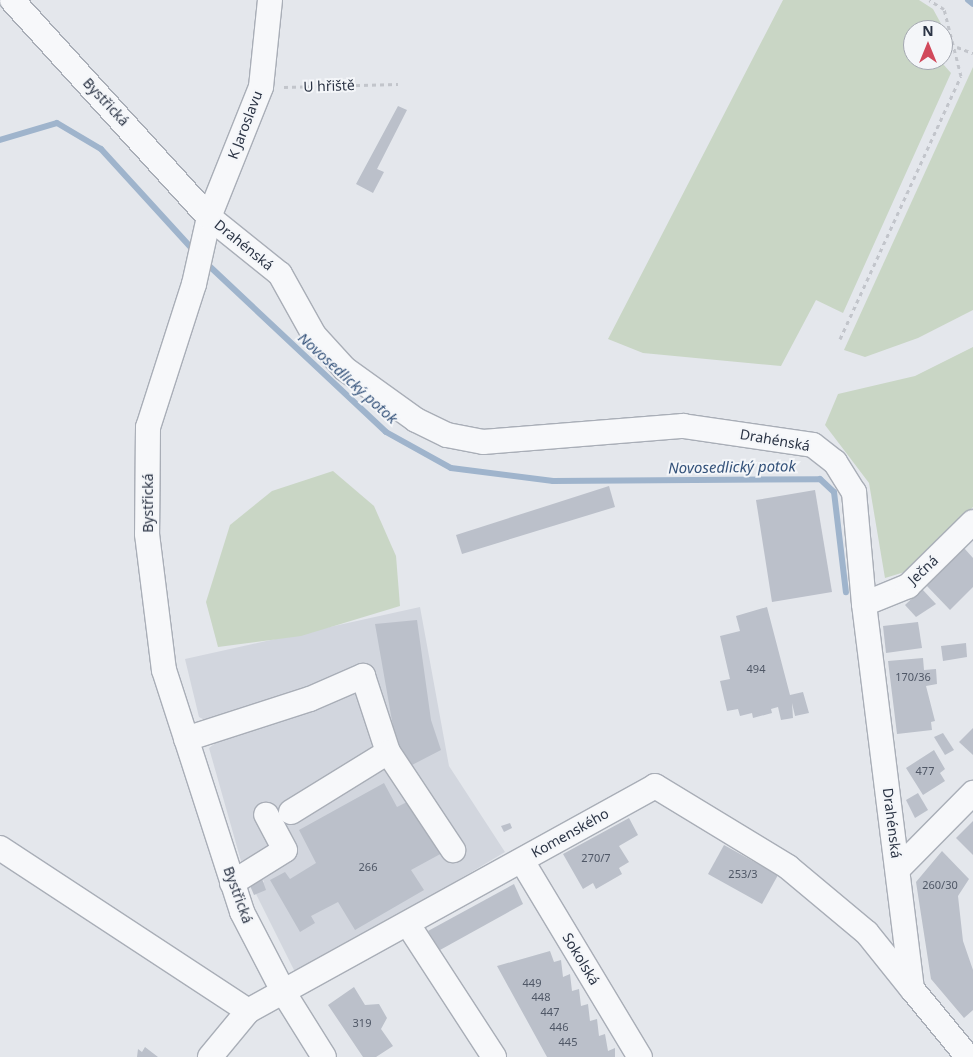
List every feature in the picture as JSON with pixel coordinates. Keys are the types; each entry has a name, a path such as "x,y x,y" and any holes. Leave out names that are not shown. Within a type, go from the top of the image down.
{"street":[{"name":"Bystřická","path":"12,0 209,216 197,268 148,427 147,534 164,670 242,912 284,993 324,1057"},
{"name":"K Jaroslavu","path":"209,216 261,88 270,0"},
{"name":"Drahénská","path":"209,216 280,274 314,336 345,369 416,420 447,435 483,442 683,426 814,445 836,462 854,492 864,604 912,989"},
{"name":"Ječná","path":"864,604 908,586 973,522"},
{"path":"186,739 310,699 363,676 388,752 453,850"},
{"path":"291,812 388,752"},
{"name":"Komenského","path":"210,1057 248,1011 409,926 655,786 788,867 867,933 912,989"},
{"path":"898,869 973,793"},
{"path":"232,883 285,850 266,815"},
{"path":"0,848 248,1011"},
{"name":"Sokolská","path":"522,861 640,1057"},
{"path":"409,926 494,1057"},
{"path":"912,989 968,1057"}],"path":[{"path":"840,339 961,76 957,47 944,9 929,0"},
{"path":"957,47 973,53"},
{"name":"U hřiště","path":"261,88 398,84"}],"shaded area":[{"path":"420,607 449,766 505,852 297,976 253,888 264,882 252,857 241,861 209,748 218,741 212,724 199,717 185,659"}],"green space":[{"path":"783,0 919,0 933,9 939,20 903,20 903,70 948,70 951,73 843,313 816,300 781,366 643,353 608,339"},
{"path":"973,67 973,310 918,338 865,357 844,350"},
{"path":"973,347 973,507 908,571 885,578 869,483 825,425 838,394 915,376"},
{"path":"333,471 374,506 396,556 400,606 301,636 218,647 206,602 230,525 272,491"}],"building":[{"path":"398,106 407,110 377,169 384,172 373,193 356,184"},
{"path":"609,486 615,507 462,554 456,535"},
{"path":"815,490 832,592 772,602 756,500"},
{"path":"964,548 973,558 973,587 950,610 926,585"},
{"path":"922,589 936,604 916,617 905,605"},
{"path":"767,607 790,695 803,692 809,713 795,716 792,703 793,718 781,720 778,707 771,709 772,713 753,718 752,713 740,716 738,709 727,711 720,681 730,679 720,636 740,631 736,616"},
{"path":"417,620 431,720 441,750 410,766 395,738 375,624"},
{"path":"918,622 922,648 886,653 883,626"},
{"path":"966,643 967,657 943,661 941,646"},
{"path":"923,658 924,670 936,669 937,684 926,686 935,721 931,722 932,730 897,734 888,661"},
{"path":"973,728 973,755 959,742"},
{"path":"943,733 954,750 945,755 934,737"},
{"path":"934,750 945,769 940,773 945,781 923,795 906,768"},
{"path":"384,783 397,807 413,799 444,852 411,870 424,890 355,930 338,902 311,916 315,923 300,932 270,880 285,872 290,879 316,863 299,830"},
{"path":"918,793 928,810 915,818 906,800"},
{"path":"629,818 638,835 619,846 629,862 619,868 622,874 596,889 593,883 583,889 563,854"},
{"path":"973,821 973,855 956,838"},
{"path":"510,823 512,828 504,832 501,826"},
{"path":"724,845 778,875 762,904 708,874"},
{"path":"942,851 969,879 958,896 963,941 973,970 973,1010 964,1018 931,979 916,882"},
{"path":"261,876 266,890 254,895 248,881"},
{"path":"514,884 523,904 440,950 428,931"},
{"path":"550,951 554,962 561,960 563,977 570,974 572,991 579,989 581,1006 588,1004 590,1021 597,1019 599,1036 605,1034 608,1051 615,1048 615,1057 547,1057 497,966"},
{"path":"354,987 365,1005 379,1004 387,1018 381,1029 393,1046 376,1057 363,1057 328,1005"},
{"path":"145,1047 158,1057 137,1057 138,1049 142,1052"}],"waterway":[{"path":"968,0 973,4"},
{"name":"Novosedlický potok","path":"0,140 57,123 101,149 196,253"},
{"name":"Novosedlický potok","path":"205,262 386,432 451,468 553,481 820,479 834,492 846,592"}]}
